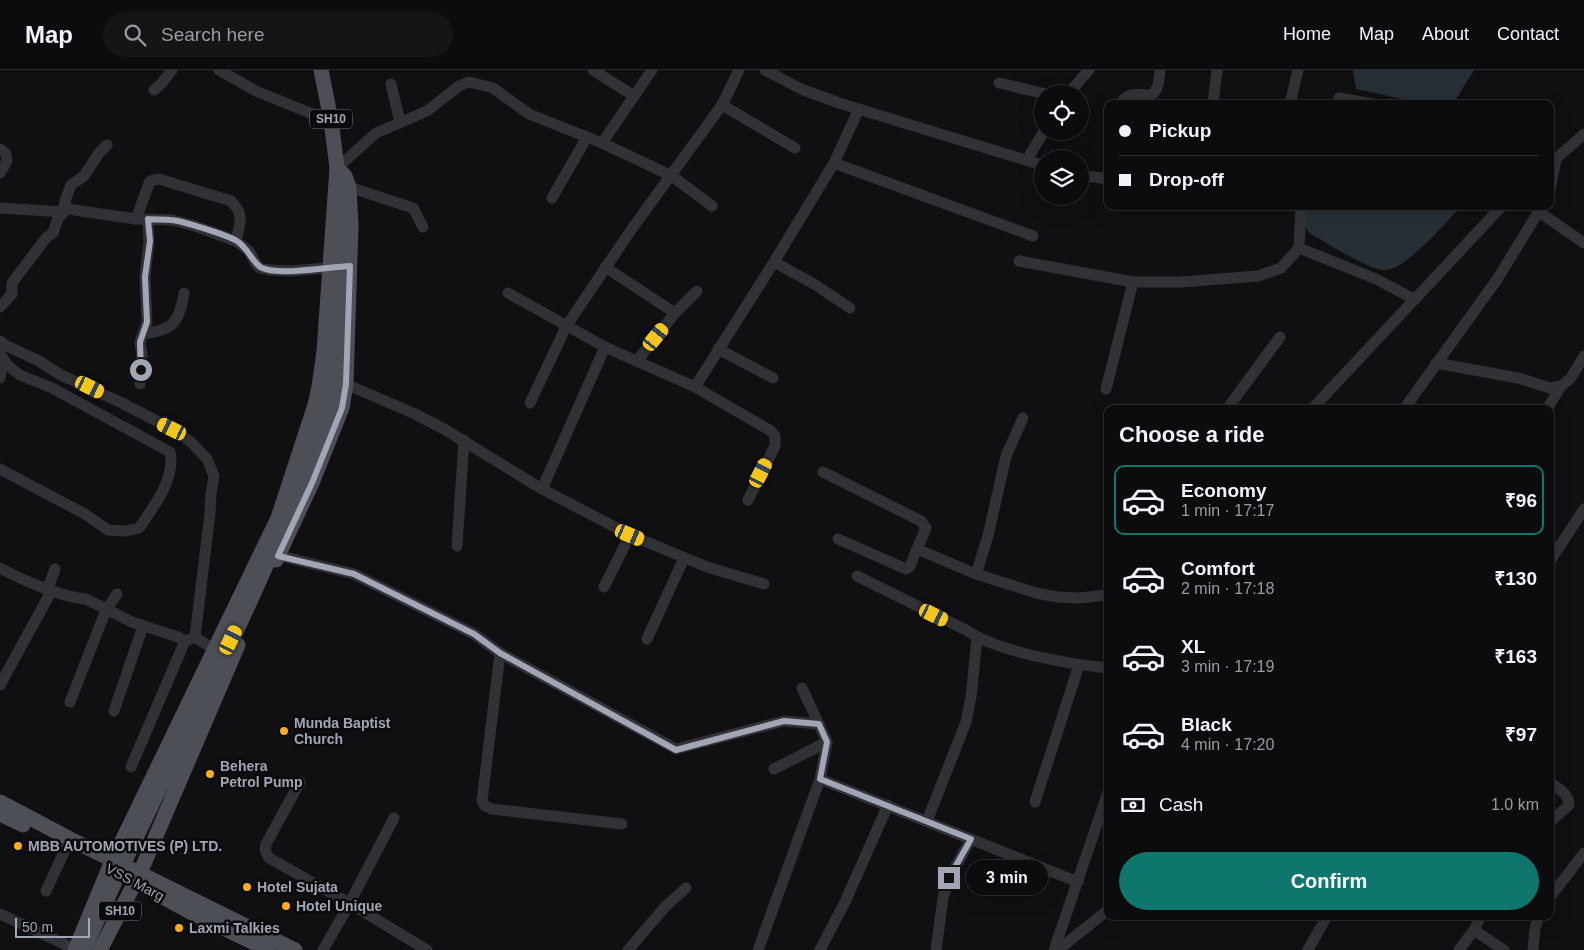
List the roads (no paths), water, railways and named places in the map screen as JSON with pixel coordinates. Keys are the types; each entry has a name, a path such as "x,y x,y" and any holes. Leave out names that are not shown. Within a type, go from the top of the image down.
{"main road":[{"name":"SH10","path":"100,950 138,877 231,660 312,483 342,408 346,384 351,226 350,187 345,176 337,168 331,120 320,70"},
{"path":"78,950 112,864 278,518 315,405 321,373 337,168"},
{"path":"78,950 130,848 256,588 301,485 326,414 334,374 341,240 342,183 337,168"},
{"name":"VSS Marg","path":"0,802 69,842 138,877 192,913 269,950"},
{"name":"VSS Marg","path":"0,814 69,842"},
{"path":"138,877 295,950"}],"street":[{"path":"154,90 172,70"},
{"path":"594,70 634,96"},
{"path":"602,143 652,70"},
{"path":"530,403 566,325 605,267 722,105 739,70"},
{"path":"764,70 801,89 859,109 1034,162"},
{"path":"1076,85 1089,70"},
{"path":"1123,100 1129,95 1151,95 1154,93 1158,86 1160,70"},
{"path":"1214,100 1218,70"},
{"path":"1291,100 1298,70"},
{"path":"224,71 256,90 331,120"},
{"path":"337,168 376,133 427,111 459,86 470,82 493,88 529,114 602,143 672,176 712,206"},
{"path":"999,83 1034,91"},
{"path":"391,84 400,122"},
{"path":"1339,98 1350,100"},
{"path":"722,105 794,148"},
{"path":"694,387 774,262 834,163 859,109"},
{"path":"1554,161 1584,134"},
{"path":"552,198 588,137"},
{"path":"0,307 12,294 12,283 46,238 53,234 58,218 64,209 71,185 84,176 107,145"},
{"path":"0,150 6,154 7,161 0,173"},
{"path":"834,163 1032,236"},
{"path":"1089,176 1104,178"},
{"path":"136,219 150,181 160,179 231,201 241,217 236,241"},
{"path":"350,187 413,208 423,227"},
{"path":"0,208 64,209 136,219 172,220 236,241 249,251 260,268 269,270 291,271 350,266"},
{"path":"1019,261 1134,282 1181,282 1258,276 1280,268 1299,248 1301,210"},
{"path":"1316,405 1498,210"},
{"path":"1407,405 1498,278 1539,210"},
{"path":"1541,210 1584,243"},
{"path":"140,384 142,356 140,342 147,322 145,277 150,241 148,219"},
{"path":"1299,248 1376,279 1414,299"},
{"path":"774,262 814,284 850,308"},
{"path":"605,267 675,313"},
{"path":"1106,389 1134,282"},
{"path":"637,361 675,313 698,291"},
{"path":"508,292 605,347 694,387 771,432 775,436 775,446 748,500"},
{"path":"144,334 162,331 176,321 184,293"},
{"path":"1230,405 1280,337"},
{"path":"0,341 5,346 38,361 61,375 108,396 172,429 191,442 207,459 214,476 190,639 131,766"},
{"path":"542,488 605,347"},
{"path":"718,349 772,378"},
{"path":"0,378 2,356"},
{"path":"0,469 85,514 108,530 126,531 139,528 153,508 167,480 172,460 170,452 52,388 20,375 2,356"},
{"path":"1549,405 1561,386 1570,379 1584,356"},
{"path":"1436,363 1518,378 1550,388 1561,386"},
{"path":"321,373 415,414 464,440 542,488 630,535 707,567 764,584"},
{"path":"103,416 109,402 108,396"},
{"path":"976,574 988,536 1006,456 1023,418"},
{"path":"457,546 464,440"},
{"path":"823,472 921,521 926,528 910,566 906,568 838,539"},
{"path":"1554,555 1584,509"},
{"path":"604,586 630,535"},
{"path":"917,549 976,574 1036,593 1057,597 1079,598 1104,595"},
{"path":"263,552 354,574 474,634 500,653 676,750 784,721 819,724"},
{"path":"647,639 684,558"},
{"path":"0,568 50,589 78,599 86,599 143,626 190,639 215,650"},
{"path":"0,685 50,589 55,569"},
{"path":"857,576 966,630 977,638 1016,651 1079,665 1104,668"},
{"path":"70,702 106,610 117,594"},
{"path":"114,711 143,626"},
{"path":"927,821 966,722 971,697 977,638"},
{"path":"500,653 482,801 485,806 492,809 622,824"},
{"path":"1035,802 1079,665"},
{"path":"758,950 820,779 827,742 802,688"},
{"path":"774,769 827,742"},
{"path":"820,779 1078,882"},
{"path":"300,782 266,844 265,850 269,858 427,950"},
{"path":"1554,786 1566,794 1569,805 1554,818"},
{"path":"1054,950 1104,804"},
{"path":"820,950 845,902 888,805"},
{"path":"323,950 394,818"},
{"path":"936,950 943,898 949,878 971,839"},
{"path":"46,890 69,842"},
{"path":"1554,892 1584,853"},
{"path":"628,950 666,907 686,888"},
{"path":"1058,950 1104,913"},
{"path":"0,914 78,950"},
{"path":"1308,950 1325,920"},
{"path":"1459,950 1479,920"},
{"path":"1533,950 1538,920"},
{"path":"1474,930 1504,950"}],"place":[{"name":"Munda Baptist Church","path":"284,731"},
{"name":"Behera Petrol Pump","path":"210,774"},
{"name":"MBB AUTOMOTIVES (P) LTD.","path":"18,846"},
{"name":"Hotel Sujata","path":"247,887"},
{"name":"Hotel Unique","path":"286,906"},
{"name":"Laxmi Talkies","path":"179,928"}]}
